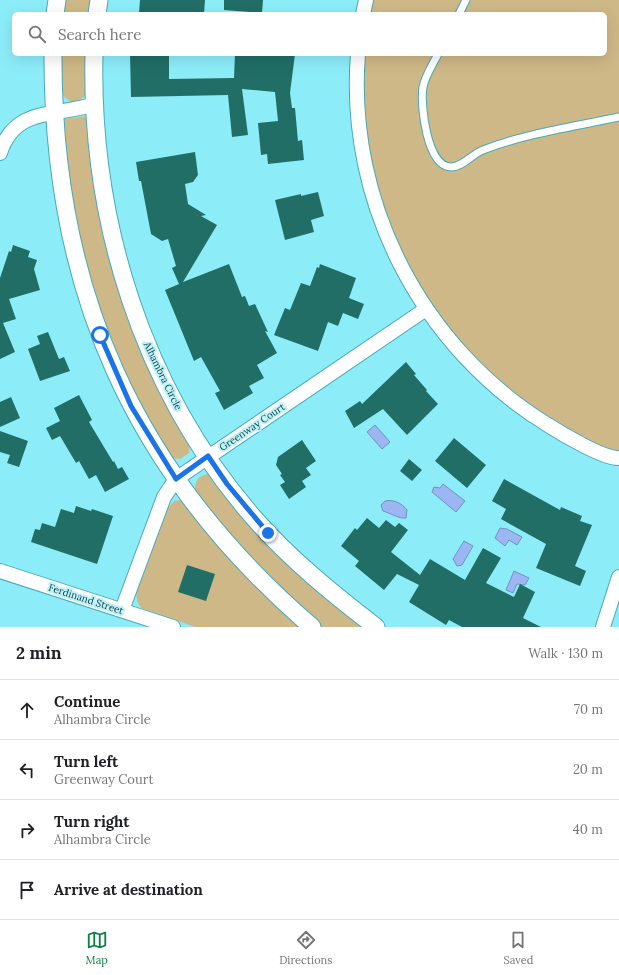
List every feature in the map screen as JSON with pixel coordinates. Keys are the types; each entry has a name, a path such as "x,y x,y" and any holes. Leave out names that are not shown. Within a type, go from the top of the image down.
{"street":[{"path":"55,12 57,0"},
{"path":"97,12 99,0"},
{"path":"363,12 366,0"},
{"path":"54,56 56,113 62,190 80,275 107,352 128,399 148,436 200,513 232,551 265,585 312,627"},
{"name":"Alhambra Circle","path":"94,56 97,144 105,206 130,301 161,375 208,456 227,484 268,533 320,582 376,627"},
{"path":"358,56 358,114 368,181 379,218 392,251 426,309 466,359 501,393 552,428 618,460"},
{"path":"0,153 9,134 20,123 30,117 95,104"},
{"name":"Greenway Court","path":"122,610 161,504 168,490 176,479 426,309"},
{"name":"Ferdinand Street","path":"0,570 173,627"},
{"path":"602,627 619,576"}],"lane":[{"path":"460,12 466,0"},
{"path":"437,56 424,85 422,99 426,125 433,153 437,160 444,166 452,167 464,162 480,151 505,141 619,117"}],"shaded area":[{"path":"63,0 93,0 91,12 61,12"},
{"path":"372,0 619,0 619,453 583,437 550,419 518,398 490,374 463,347 440,317 419,286 401,252 379,196 369,151 364,103 364,56 607,56 607,12 369,12"},
{"path":"60,56 88,56 86,95 79,101 71,102 61,94"},
{"path":"87,116 98,201 190,441 189,453 180,459 170,458 115,357 76,235 62,122 65,119"},
{"path":"207,474 211,475 367,627 319,627 291,601 198,502 195,489 196,481 198,478"},
{"path":"180,500 184,502 210,537 238,568 299,627 195,627 141,608 137,601 136,590 167,509 174,501"}],"water":[{"path":"375,425 390,442 382,449 367,432"},
{"path":"443,484 465,501 456,512 432,492 434,487 440,488"},
{"path":"385,501 394,501 403,505 407,510 406,518 397,517 383,511 381,505"},
{"path":"500,528 507,529 522,537 517,545 509,540 505,546 495,538"},
{"path":"464,541 473,546 462,565 457,566 453,559"},
{"path":"514,571 529,578 525,585 517,584 513,593 506,590"}],"building":[{"path":"140,0 205,0 204,12 139,12"},
{"path":"224,0 263,0 262,12 224,10"},
{"path":"130,56 169,56 169,79 234,78 235,56 295,56 290,93 292,108 295,108 298,141 302,140 304,160 268,164 267,154 261,155 258,123 278,121 275,92 242,89 248,135 232,137 228,95 131,97"},
{"path":"195,152 198,175 193,182 185,184 188,204 206,215 201,216 217,225 183,282 229,264 242,297 245,296 249,306 255,304 268,332 265,331 277,353 257,365 264,378 249,386 253,393 224,410 215,393 220,391 201,357 194,361 165,290 179,284 172,268 176,266 168,239 162,241 151,234 136,162"},
{"path":"318,192 324,216 311,220 314,232 285,240 275,200"},
{"path":"13,245 30,251 28,257 37,260 34,269 40,290 9,299 16,319 3,323 15,352 0,359 0,278 9,251 11,252"},
{"path":"320,264 356,278 349,298 364,304 358,319 343,313 338,326 328,322 318,351 274,335 285,308 290,310 301,283 310,286 317,267 319,268"},
{"path":"48,332 59,359 64,357 70,371 40,381 28,349 40,344 37,336"},
{"path":"406,362 416,374 414,375 427,390 426,391 438,404 407,435 383,409 354,428 345,411 360,401 362,404"},
{"path":"79,395 92,420 89,422 113,462 114,461 118,469 122,467 129,479 105,492 96,475 89,479 79,461 76,463 60,436 52,440 46,428 60,421 54,408"},
{"path":"11,397 20,418 0,427 0,402"},
{"path":"0,431 28,441 19,467 7,463 10,455 0,452"},
{"path":"454,438 486,465 467,488 435,461"},
{"path":"302,440 316,461 306,468 311,475 302,481 306,487 289,499 280,485 285,482 276,465 278,457"},
{"path":"409,459 422,470 412,481 400,471"},
{"path":"504,479 560,510 561,507 582,516 580,521 592,525 575,566 586,571 580,586 536,568 546,544 501,519 506,509 492,501"},
{"path":"76,506 91,511 92,509 113,516 97,564 31,542 35,529 40,530 42,523 55,527 61,509 74,513"},
{"path":"367,518 379,528 386,520 395,527 399,523 408,530 391,552 420,575 430,559 465,580 483,548 501,558 486,583 514,597 520,584 535,592 523,618 541,627 462,627 449,620 446,625 409,602 419,585 397,574 384,590 355,566 359,561 341,546 355,528 357,530"},
{"path":"187,565 215,574 206,601 178,592"}],"route":[{"path":"100,335 131,406 148,436 176,479 208,456 227,484 268,533"}]}
